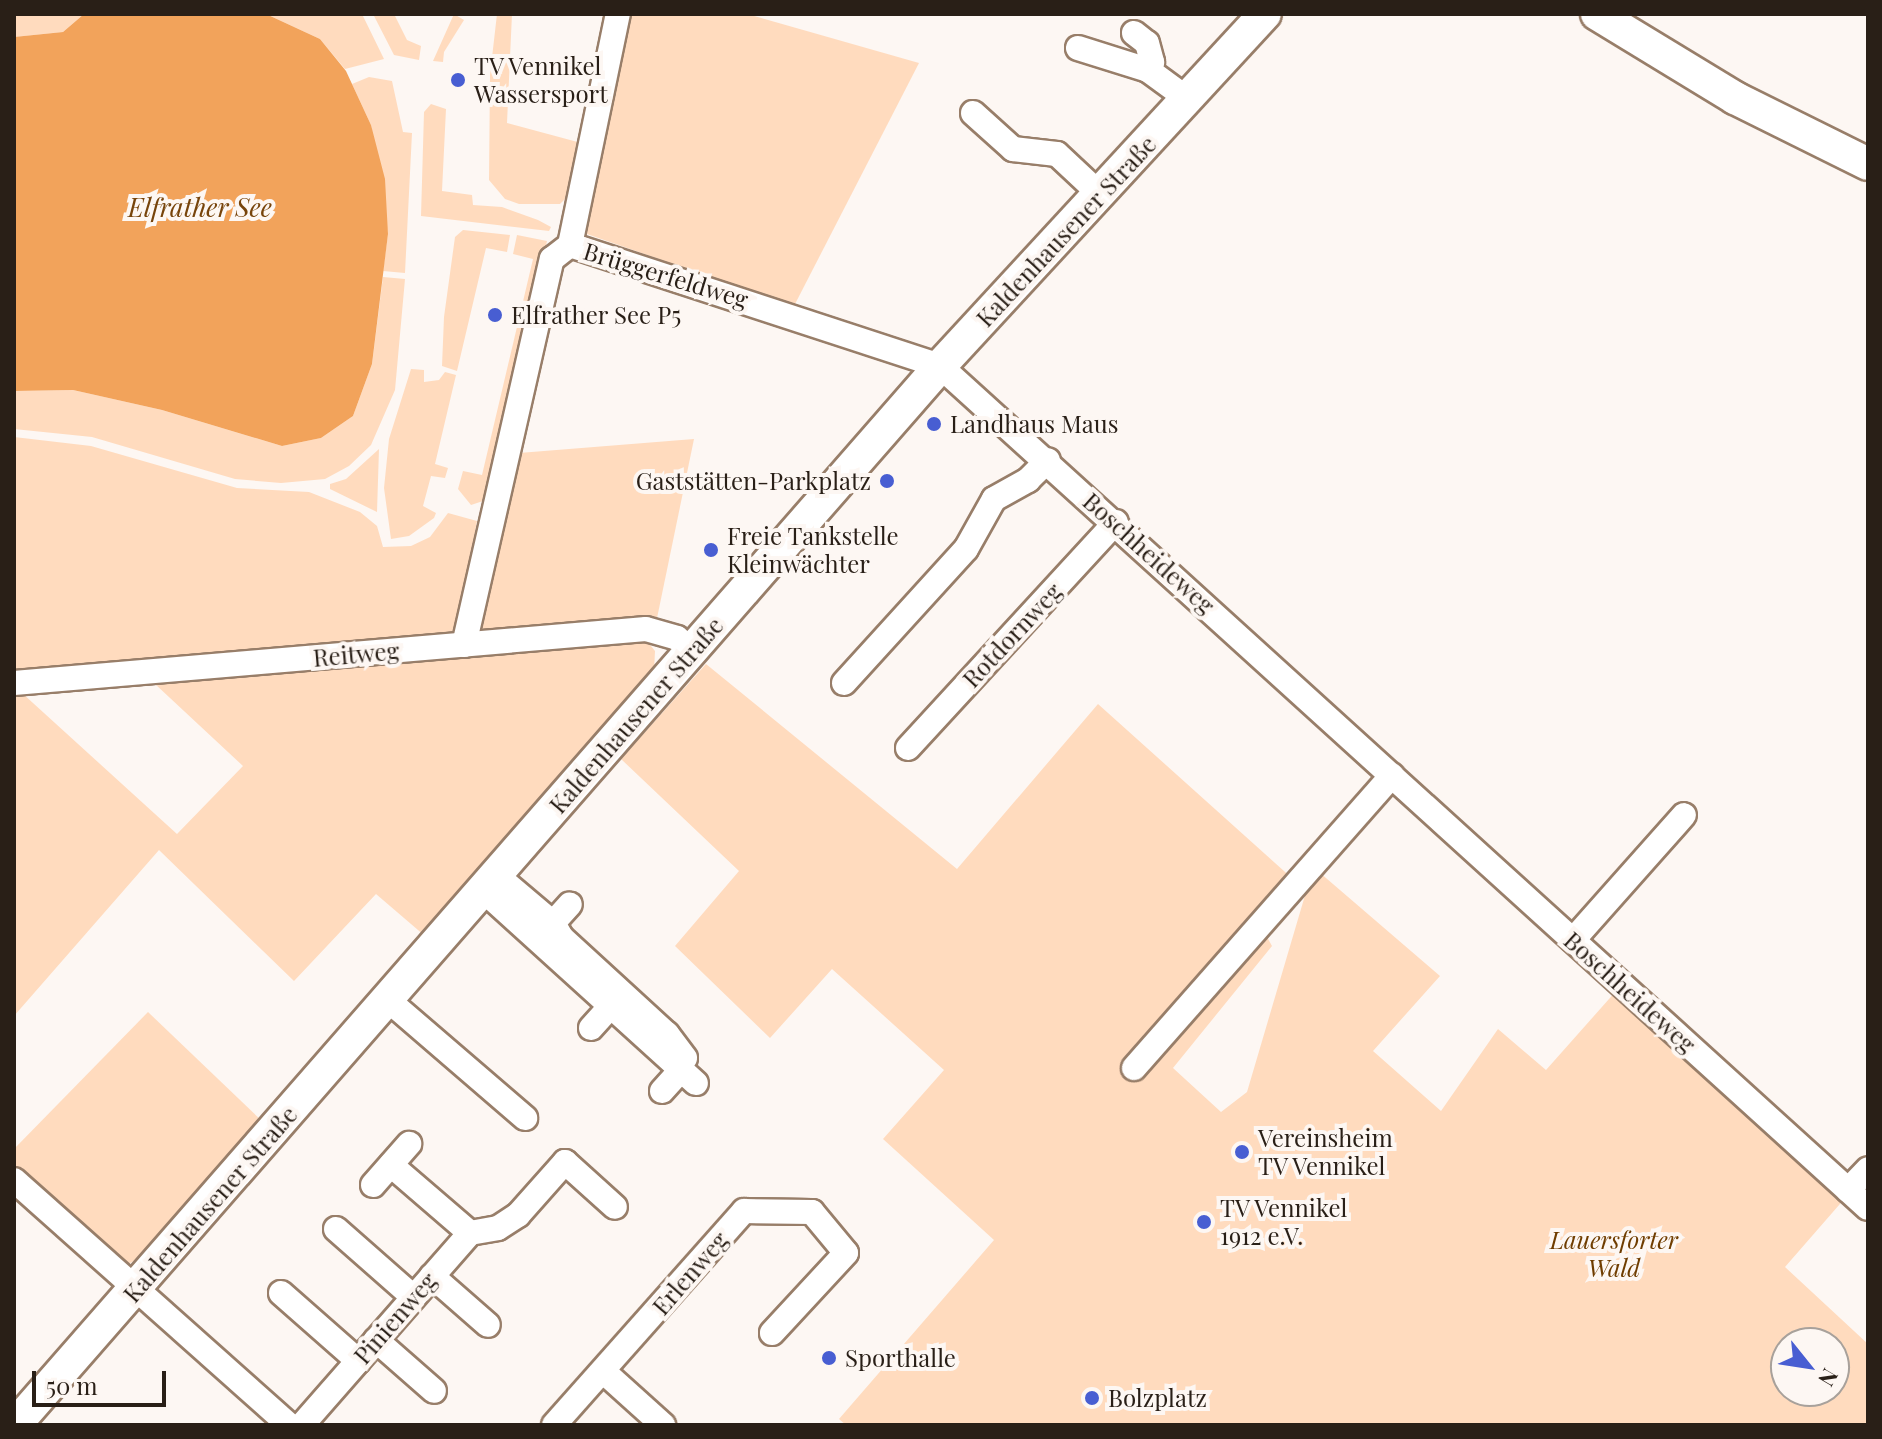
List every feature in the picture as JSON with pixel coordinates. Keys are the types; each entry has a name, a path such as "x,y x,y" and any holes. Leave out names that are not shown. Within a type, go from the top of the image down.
{"main road":[{"name":"Kaldenhausener Straße","path":"15,1425 940,366 1189,100 1265,14"},
{"path":"1597,14 1735,98 1868,164"}],"street":[{"name":"Brüggerfeldweg","path":"618,14 570,245 940,366"},
{"path":"1134,33 1147,43 1152,62 1148,70"},
{"path":"1078,48 1148,70 1189,100"},
{"path":"973,113 1013,149 1057,154 1101,195"},
{"path":"464,645 552,259 570,245"},
{"name":"Boschheideweg","path":"940,366 1048,460 1868,1208"},
{"path":"844,683 966,549 994,499 1028,480 1048,460"},
{"name":"Rotdornweg","path":"908,748 1116,522"},
{"name":"Reitweg","path":"14,683 646,629 677,638 692,650"},
{"path":"1134,1068 1392,775"},
{"path":"1573,940 1684,815"},
{"path":"490,883 553,923 561,937 667,1034 688,1071"},
{"path":"490,883 611,1006 688,1071"},
{"path":"553,923 570,904"},
{"path":"388,1000 525,1118"},
{"path":"591,1028 611,1006"},
{"path":"662,1091 688,1071"},
{"path":"373,1185 409,1144"},
{"path":"391,1165 470,1233 498,1228 518,1215 565,1162 615,1207"},
{"path":"1848,1190 1868,1169"},
{"path":"14,1180 289,1425"},
{"name":"Erlenweg","path":"554,1425 744,1211 812,1212 832,1230 846,1253 772,1333"},
{"path":"336,1229 413,1297"},
{"name":"Pinienweg","path":"302,1425 470,1233"},
{"path":"432,1276 488,1325"},
{"path":"281,1293 358,1361"},
{"path":"376,1340 434,1391"},
{"path":"603,1371 663,1425"}],"green space":[{"path":"14,14 84,14 63,32 14,37"},
{"path":"266,14 362,14 384,59 345,69 320,39"},
{"path":"373,14 394,14 407,40 421,46 419,60 394,55"},
{"path":"454,14 464,20 444,52 443,62 433,61"},
{"path":"497,14 512,14 507,123 585,144 579,185 560,204 519,204 505,199 489,180 490,75"},
{"path":"626,14 747,14 919,63 794,306 584,233"},
{"path":"369,77 392,81 403,132 412,133 405,273 383,271 388,234 371,125 352,84"},
{"path":"431,104 446,109 442,191 472,195 473,205 502,207 538,220 551,227 549,231 421,216 424,112"},
{"path":"463,230 510,235 507,252 486,248 457,371 442,366 444,317 455,237"},
{"path":"517,235 547,241 489,499 471,505 458,489 463,471 482,475 533,259 513,254"},
{"path":"383,277 405,279 395,390 371,445 349,466 325,479 281,483 235,479 92,437 14,429 14,391 73,390 162,410 282,446 321,438 353,416 372,364"},
{"path":"411,369 424,370 424,382 439,380 445,372 456,375 435,464 448,468 445,478 431,476 423,506 436,513 434,518 409,536 391,539 384,488 389,439"},
{"path":"14,437 91,446 237,488 309,492 360,512 377,526 383,547 411,546 430,537 448,513 477,521 457,635 14,676"},
{"path":"694,439 656,623 476,634 519,453"},
{"path":"379,449 377,512 330,489 330,484 346,479"},
{"path":"633,639 647,641 655,651 654,672 425,936 376,894 294,981 159,850 14,1016 14,694 22,693 177,834 243,766 155,684"},
{"name":"Lauersforter Wald","path":"706,664 957,869 1098,704 1294,880 1257,919 1272,946 1173,1068 1221,1112 1247,1092 1306,892 1319,872 1440,976 1373,1051 1441,1111 1498,1029 1546,1070 1617,990 1846,1197 1785,1267 1850,1327 1770,1327 1770,1407 1850,1407 1850,1327 1868,1344 1868,1425 846,1425 839,1419 994,1240 883,1139 944,1070 832,969 770,1038 675,946 739,871 621,759"},
{"path":"148,1012 263,1122 140,1258 124,1266 14,1172 14,1149"}],"water":[{"name":"Elfrather See","path":"84,14 266,14 320,39 346,71 371,125 385,179 388,234 372,364 353,416 321,438 282,446 162,410 73,390 14,391 14,37 63,32"}],"place":[{"name":"TV Vennikel Wassersport","path":"458,80"},
{"name":"Elfrather See P5","path":"495,315"},
{"name":"Landhaus Maus","path":"934,424"},
{"name":"Gaststätten-Parkplatz","path":"887,481"},
{"name":"Freie Tankstelle Kleinwächter","path":"711,550"},
{"name":"Vereinsheim TV Vennikel","path":"1242,1152"},
{"name":"TV Vennikel 1912 e.V.","path":"1204,1222"},
{"name":"Sporthalle","path":"829,1358"},
{"name":"Bolzplatz","path":"1092,1398"}]}
